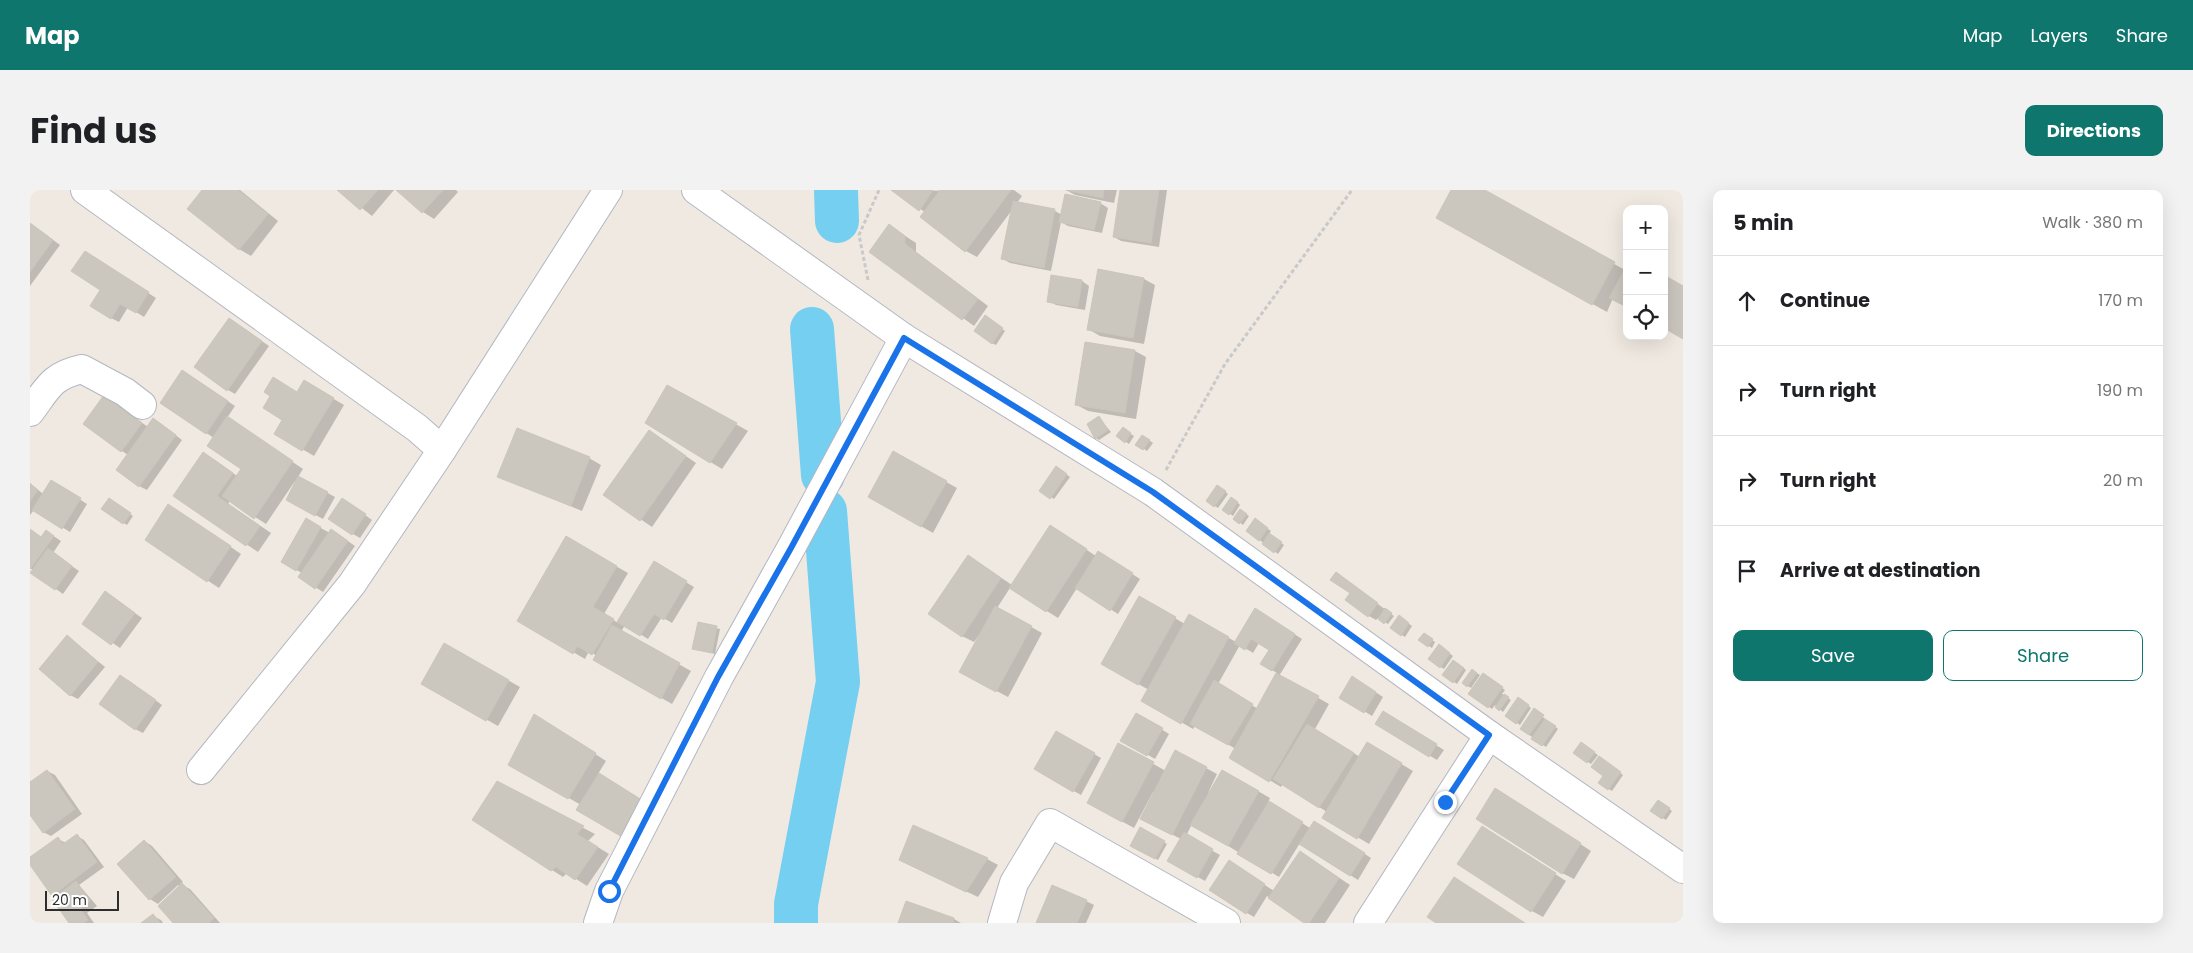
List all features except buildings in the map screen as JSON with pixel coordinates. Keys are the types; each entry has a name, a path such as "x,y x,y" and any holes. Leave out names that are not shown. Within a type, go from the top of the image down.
{"street":[{"path":"85,190 417,428 442,450"},
{"path":"201,770 352,584 442,450 608,190"},
{"path":"696,190 904,338 1153,492 1489,735 1683,869"},
{"path":"598,923 609,891 718,677 791,548 904,338"},
{"path":"30,412 55,379 63,374 82,369 125,392 142,405"},
{"path":"1368,923 1489,735"},
{"path":"1002,923 1014,883 1050,823 1226,923"}],"path":[{"path":"875,317 860,235 879,190"},
{"path":"1153,492 1225,364 1352,190"}],"waterway":[{"path":"836,190 837,221"},
{"path":"812,329 823,475"},
{"path":"796,923 796,904 838,682 825,511"}],"route":[{"path":"609,891 672,771 718,677 791,548 904,338 1067,441 1153,492 1489,735 1445,802"}]}
